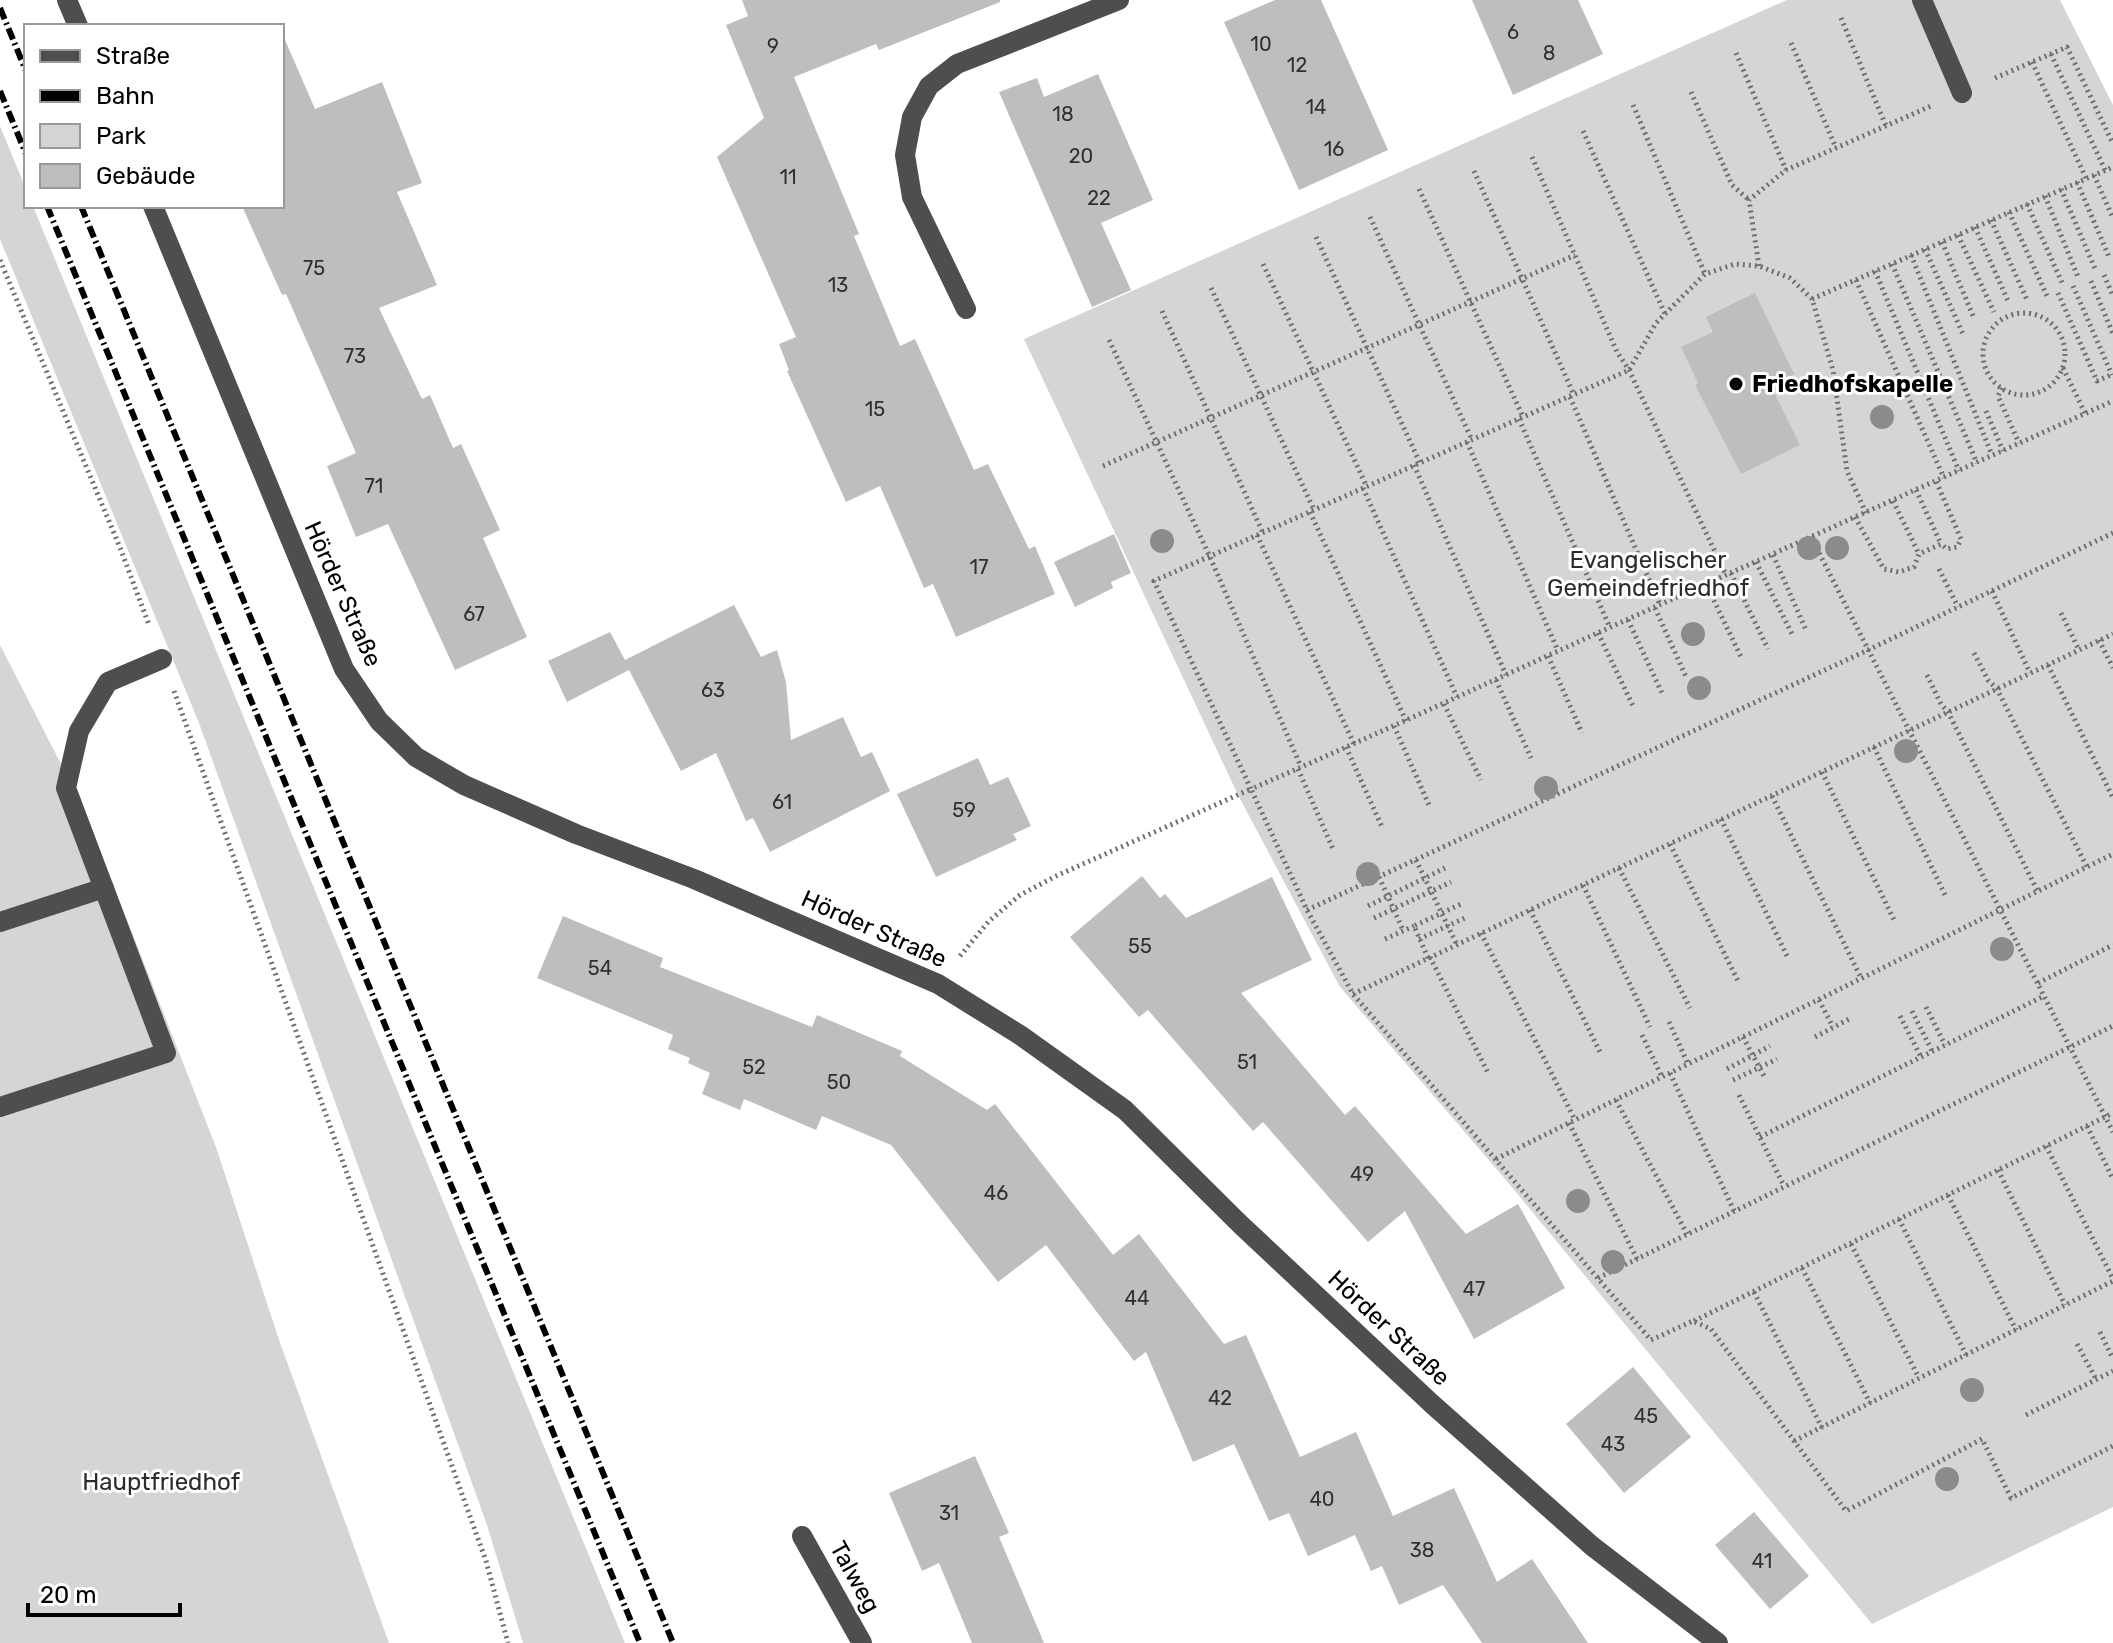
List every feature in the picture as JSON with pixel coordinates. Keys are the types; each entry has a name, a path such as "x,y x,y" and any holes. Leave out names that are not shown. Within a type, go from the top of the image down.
{"street":[{"path":"67,0 77,24"},
{"path":"966,309 912,197 905,155 912,117 929,86 957,64 1119,0"},
{"path":"1922,0 1962,93"},
{"name":"Hörder Straße","path":"154,208 344,669 379,721 416,757 464,785 576,834 694,879 938,984 1020,1035 1125,1110 1241,1225 1432,1404 1592,1546 1718,1643"},
{"path":"0,1107 166,1053 66,788 79,731 108,682 162,659"},
{"path":"0,922 104,888"},
{"name":"Talweg","path":"802,1536 862,1643"}],"path":[{"path":"1841,18 1886,126"},
{"path":"1791,43 1836,148"},
{"path":"1749,200 1786,170 2067,47 2113,144"},
{"path":"1736,53 1786,170"},
{"path":"2051,54 2105,170"},
{"path":"2032,62 2086,178"},
{"path":"1691,92 1732,185 1749,200 1759,266"},
{"path":"1633,105 1705,274"},
{"path":"1583,131 1665,314"},
{"path":"1532,157 1617,352 1629,370 1768,649"},
{"path":"1812,299 2113,167"},
{"path":"1474,171 1572,396 1687,679"},
{"path":"2094,175 2113,218"},
{"path":"2077,182 2110,259"},
{"path":"1419,189 1471,302 1610,628"},
{"path":"2061,189 2096,271"},
{"path":"2045,196 2078,277"},
{"path":"2027,204 2063,285"},
{"path":"2009,212 2047,296"},
{"path":"1370,217 1420,325 1558,651"},
{"path":"1991,220 2028,302"},
{"path":"1975,227 2008,301"},
{"path":"1958,235 1994,312"},
{"path":"1316,237 1367,348 1506,675"},
{"path":"1942,242 1974,318"},
{"path":"1925,249 1963,334"},
{"path":"1103,466 1575,255"},
{"path":"1911,255 1992,455"},
{"path":"0,260 121,550 236,858 486,1561 508,1643"},
{"path":"1263,264 1457,697"},
{"path":"1866,513 1847,471 1833,370 1812,299 1790,278 1759,266 1735,264 1705,274 1656,323 1629,370 1154,581 1307,910 1353,994 1651,1340 2113,1113"},
{"path":"1892,264 1977,463"},
{"path":"1875,271 1959,471"},
{"path":"2104,275 2113,296"},
{"path":"1856,280 1944,478"},
{"path":"2091,281 2113,334"},
{"path":"2058,293 2097,381 2112,375 2073,286"},
{"path":"1211,288 1406,721"},
{"path":"1162,311 1354,744"},
{"path":"2036,314 2058,330 2065,356 2063,368 2056,381 2045,390 2033,394 2019,395 2002,388 1987,371 1983,358 1990,331 2010,315 2036,314"},
{"path":"1109,340 1210,557 1333,849"},
{"path":"2063,368 2085,413"},
{"path":"2002,388 1998,396 2019,443"},
{"path":"938,984 989,921 1020,895 1056,876 2113,401"},
{"path":"1986,411 2003,451"},
{"path":"1916,490 1941,544 1947,549 1957,547 1961,539 1936,481"},
{"path":"1893,501 1919,554"},
{"path":"1855,517 1884,569 1899,572 1914,567 1919,554 1941,544"},
{"path":"1307,910 2113,533"},
{"path":"1811,537 2113,1132"},
{"path":"1773,555 1806,630"},
{"path":"1756,562 1793,636"},
{"path":"1939,569 1958,607"},
{"path":"1706,584 1742,659"},
{"path":"1992,591 2030,674"},
{"path":"2061,613 2079,650"},
{"path":"1628,620 1662,693"},
{"path":"1598,633 1634,708"},
{"path":"1353,994 2113,634"},
{"path":"2099,640 2113,668"},
{"path":"1974,653 1988,680 1997,689 2087,867"},
{"path":"1548,656 1582,733"},
{"path":"2048,665 2113,798"},
{"path":"1927,675 2038,892"},
{"path":"1496,680 1531,758"},
{"path":"1444,704 1481,780"},
{"path":"1394,726 1429,805"},
{"path":"1346,747 1382,827"},
{"path":"1874,747 1946,897"},
{"path":"1822,772 1895,922"},
{"path":"1772,796 1861,978"},
{"path":"1721,819 1788,958"},
{"path":"1670,844 1739,983"},
{"path":"1496,1159 2113,854"},
{"path":"1416,860 1457,945"},
{"path":"1368,906 1445,868"},
{"path":"1619,868 1690,1008"},
{"path":"1379,877 1403,930"},
{"path":"1374,918 1451,882"},
{"path":"1583,885 1650,1027"},
{"path":"1385,939 1461,904"},
{"path":"1530,910 1601,1054"},
{"path":"1419,939 1467,917"},
{"path":"1414,926 1489,1075"},
{"path":"1481,933 1637,1259"},
{"path":"2038,983 2113,945"},
{"path":"1760,1137 2044,996"},
{"path":"1819,1000 1833,1027"},
{"path":"1926,1007 1945,1045"},
{"path":"1912,1011 1932,1051"},
{"path":"1900,1016 1921,1057"},
{"path":"1815,1037 1851,1018"},
{"path":"1669,1022 1688,1064"},
{"path":"1598,1278 2113,1026"},
{"path":"1642,1035 1662,1077"},
{"path":"1743,1037 1765,1078"},
{"path":"1727,1069 1770,1046"},
{"path":"1733,1080 1777,1059"},
{"path":"1670,1073 1734,1211"},
{"path":"1739,1095 1784,1186"},
{"path":"1616,1100 1687,1234"},
{"path":"2087,1126 2113,1179"},
{"path":"1794,1441 2113,1280 2046,1146"},
{"path":"1998,1170 2065,1305"},
{"path":"1948,1195 2016,1330"},
{"path":"1899,1219 1967,1355"},
{"path":"1851,1244 1919,1379"},
{"path":"1802,1268 1870,1403"},
{"path":"1754,1292 1822,1428"},
{"path":"1693,1321 1711,1329 1846,1511 1982,1439 2011,1498 2113,1446"},
{"path":"2100,1332 2113,1359"},
{"path":"2077,1344 2096,1379"},
{"path":"2026,1415 2113,1371"}],"green space":[{"name":"Evangelischer Gemeindefriedhof","path":"1787,0 2060,0 2113,105 2113,1507 1872,1624 1506,1180 1340,987 1238,795 1024,339"},
{"path":"0,126 24,184 24,208 34,208 625,1643 523,1643 487,1525 199,723 0,239"},
{"name":"Hauptfriedhof","path":"0,645 82,805 216,1147 278,1337 389,1643 0,1643"}],"building":[{"path":"742,0 1000,0 879,50 876,44 794,77 859,234 854,236 900,346 915,339 974,470 988,464 1029,549 1035,546 1055,594 956,637 933,584 924,588 880,486 846,502 787,371 779,344 796,337 717,157 764,118 726,25 748,16"},
{"path":"1275,0 1321,0 1388,150 1299,190 1224,22"},
{"path":"1472,0 1578,0 1603,54 1513,95"},
{"path":"284,38 315,109 382,82 422,183 397,192 437,285 379,308 422,399 430,395 453,448 461,444 500,530 483,538 527,637 455,670 388,524 356,537 327,466 356,453 286,294 282,295 243,208 284,208"},
{"path":"1098,74 1153,200 1101,223 1131,290 1092,307 999,92 1037,78 1044,97"},
{"name":"Friedhofskapelle","path":"1755,293 1794,374 1771,386 1800,445 1741,474 1695,385 1698,383 1681,347 1713,332 1706,317"},
{"path":"1114,534 1131,573 1111,582 1113,588 1075,607 1054,562"},
{"path":"734,605 761,657 777,650 786,682 791,740 843,717 861,757 872,752 890,791 770,852 753,818 746,821 716,753 681,771 629,670 567,702 548,661 610,632 625,660"},
{"path":"978,758 990,785 1008,777 1031,826 1013,834 1017,840 936,877 897,794"},
{"path":"1142,876 1160,898 1165,894 1186,918 1272,877 1312,960 1241,993 1345,1115 1355,1106 1466,1234 1518,1204 1565,1288 1474,1339 1405,1211 1368,1242 1263,1122 1253,1131 1148,1010 1139,1017 1070,937"},
{"path":"563,916 663,958 660,967 812,1027 817,1015 902,1051 900,1056 987,1110 995,1104 1113,1255 1139,1234 1224,1344 1246,1335 1300,1457 1356,1432 1393,1516 1454,1488 1497,1582 1532,1559 1588,1643 1482,1643 1443,1585 1399,1605 1382,1566 1371,1571 1355,1535 1308,1556 1289,1513 1269,1521 1234,1444 1193,1462 1146,1352 1134,1361 1046,1245 998,1282 891,1145 822,1116 816,1130 744,1099 740,1110 702,1094 710,1073 688,1063 690,1058 668,1049 673,1035 537,978"},
{"path":"1633,1367 1691,1437 1624,1493 1566,1424"},
{"path":"975,1456 1009,1533 999,1537 1044,1643 972,1643 939,1563 922,1571 889,1493"},
{"path":"1754,1512 1809,1576 1770,1609 1715,1545"}],"railway":[{"path":"0,8 24,66"},
{"path":"0,91 24,149"},
{"path":"48,208 640,1643"},
{"path":"82,208 673,1643"}],"place":[{"name":"Friedhofskapelle","path":"1736,384"}]}
